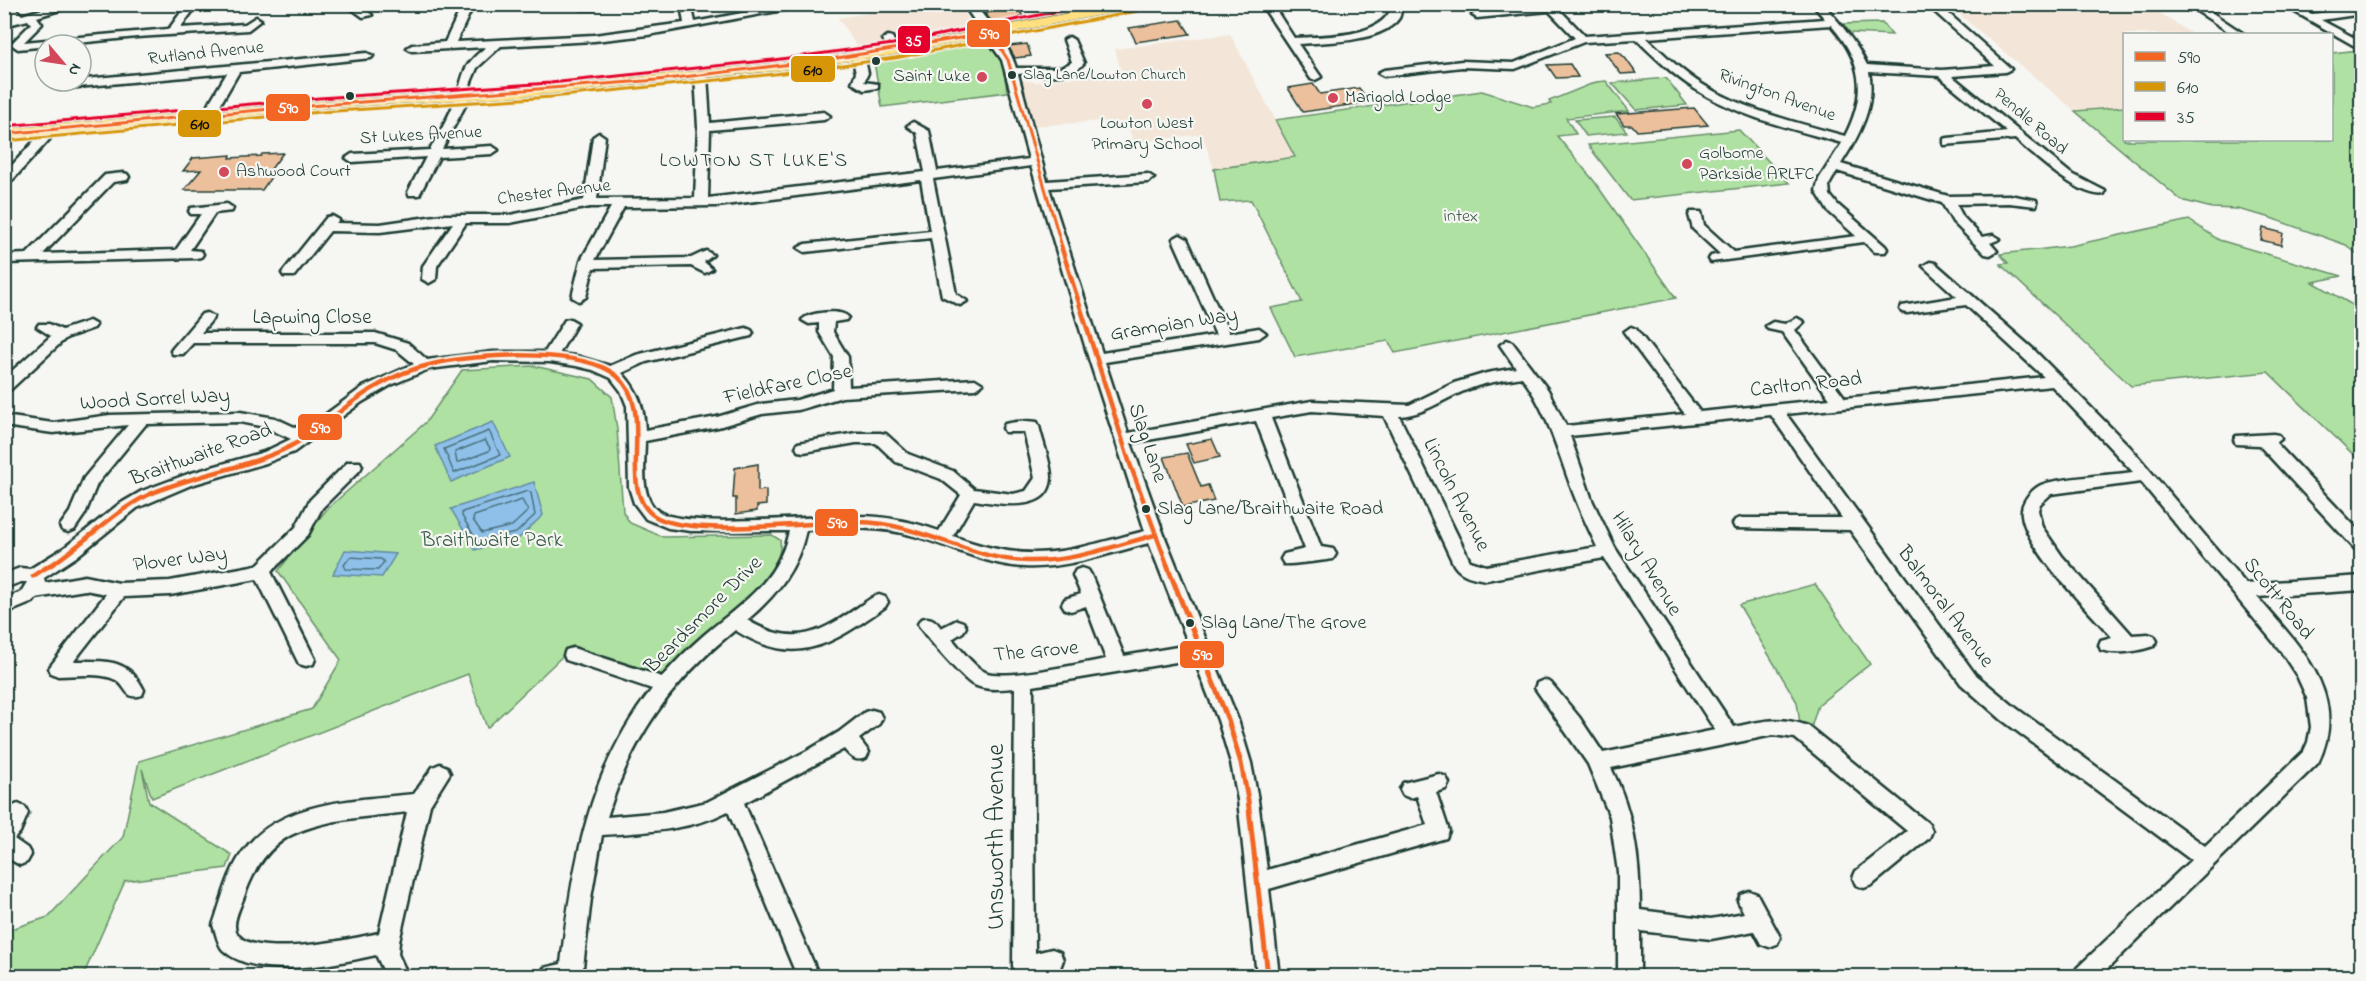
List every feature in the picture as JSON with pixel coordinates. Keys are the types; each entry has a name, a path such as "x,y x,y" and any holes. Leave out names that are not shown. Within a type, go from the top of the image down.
{"main road":[{"path":"4,134 320,105 551,90 701,75 858,56 891,45 991,33 1137,4"}],"street":[{"path":"4,23 74,4"},
{"path":"172,32 193,4"},
{"path":"350,4 367,15"},
{"path":"449,45 469,4"},
{"path":"686,4 690,25"},
{"path":"412,48 596,38 690,25 810,4"},
{"name":"Slag Lane","path":"968,4 991,33 1008,60 1042,185 1122,439 1155,535 1228,720 1241,764 1258,882 1268,976"},
{"path":"1266,4 1315,77"},
{"path":"1290,41 1357,36 1385,27 1397,12 1398,4"},
{"path":"1817,4 1849,40 1863,68 1867,85 1865,106 1849,141 1823,181 1824,195 1880,249"},
{"path":"1863,68 1942,73 2005,69 1931,4"},
{"path":"2191,4 2237,33"},
{"path":"2286,4 2361,47"},
{"path":"4,5 37,24 16,44 21,47"},
{"path":"1477,15 1549,6 1582,39"},
{"path":"2309,18 2361,11"},
{"path":"1384,73 1462,64 1515,66 1582,39 1835,22"},
{"path":"4,53 21,47 91,38 253,25"},
{"path":"1385,27 1392,39"},
{"name":"Rivington Avenue","path":"1639,36 1683,76 1714,94 1761,114 1849,141"},
{"path":"1011,72 1030,70 1062,72 1072,69 1078,63 1069,40"},
{"path":"414,192 462,96 461,91 471,66 499,43"},
{"name":"Rutland Avenue","path":"93,83 367,56"},
{"path":"858,56 862,73 858,83 861,87 870,88"},
{"path":"208,115 235,69"},
{"name":"Pendle Road","path":"1942,73 2066,176 2102,191"},
{"path":"701,75 704,127 701,203"},
{"path":"704,127 830,115"},
{"path":"913,126 924,131 936,234 949,296 960,301"},
{"path":"4,182 52,129"},
{"path":"590,203 598,135"},
{"path":"1948,142 2018,135"},
{"name":"St Lukes Avenue","path":"352,159 492,150"},
{"name":"Chester Avenue","path":"290,273 330,222 380,228 442,219 510,219 590,203 701,203 1036,162"},
{"path":"1834,165 1947,200 2009,199 2033,204"},
{"path":"31,258 109,178 123,177"},
{"path":"1042,185 1148,178"},
{"path":"1947,200 1958,219 1979,241 1992,245"},
{"path":"579,297 587,264 620,203"},
{"path":"196,211 227,208"},
{"path":"180,254 211,210"},
{"path":"1696,213 1698,226 1722,257 1867,238"},
{"path":"429,279 430,266 462,219"},
{"path":"805,248 936,234"},
{"path":"1180,237 1224,338"},
{"path":"4,259 196,254"},
{"path":"587,264 702,262"},
{"name":"Scott Road","path":"1930,266 2028,352 2145,476 2244,591 2303,666 2318,699 2321,731 2318,745 2311,757 2085,976"},
{"path":"1892,301 1908,314 1969,300"},
{"path":"178,351 207,317"},
{"path":"809,320 834,317 826,332 841,357 841,392"},
{"path":"4,387 61,335 88,325"},
{"path":"1786,326 1840,402"},
{"path":"44,327 61,335"},
{"path":"550,357 566,329 579,335"},
{"path":"1632,332 1697,419"},
{"path":"611,372 641,358 746,333"},
{"name":"Grampian Way","path":"1096,359 1258,333"},
{"name":"Lapwing Close","path":"190,338 375,338 389,340 407,348 424,366"},
{"name":"Hilary Avenue","path":"1507,345 1543,394 1561,432 1584,500 1608,551 1729,735"},
{"name":"Braithwaite Road","path":"33,584 103,523 135,501 187,480 269,456 304,438 362,394 399,375 424,366 475,357 550,357 588,361 622,380 634,399 639,495 642,504 657,518 681,525 860,522 915,530 980,553 1028,561 1048,561 1155,535"},
{"path":"1122,439 1312,406 1389,411 1412,410 1459,387 1487,378 1527,371"},
{"name":"Fieldfare Close","path":"637,437 718,422 761,409 798,405 841,392 950,379 975,384"},
{"name":"Carlton Road","path":"1561,432 2056,381"},
{"name":"Balmoral Avenue","path":"1774,409 1854,524 1968,679 2009,714 2205,858"},
{"name":"Lincoln Avenue","path":"1389,411 1463,565 1473,571 1486,573 1608,551"},
{"path":"1262,415 1321,554 1290,559"},
{"name":"Wood Sorrel Way","path":"4,421 53,428 93,422 248,417 269,422 304,438"},
{"path":"68,526 77,513 90,482 140,421"},
{"path":"804,447 831,448 856,438 880,438 902,458 947,475 970,494 1017,500 1035,493 1041,486 1043,477 1030,422 1011,428"},
{"path":"2242,440 2270,439 2361,546"},
{"path":"306,659 262,571 302,531 316,504 354,466"},
{"path":"2128,643 2043,544 2033,525 2030,508 2039,494 2052,487 2145,476"},
{"path":"943,539 970,494"},
{"name":"Beardsmore Drive","path":"565,975 586,854 608,780 617,761 643,717 665,686 702,647 766,593 781,574 789,559 799,523"},
{"path":"1741,525 1854,524"},
{"name":"Plover Way","path":"4,581 20,575 33,584 85,583 119,590 170,588 262,571"},
{"name":"The Grove","path":"1082,575 1118,665"},
{"path":"2244,591 2361,583"},
{"path":"4,607 21,601 33,584"},
{"path":"119,590 58,668 110,669 126,676 135,690"},
{"path":"1071,603 1091,598"},
{"path":"735,621 773,641 798,643 828,635 867,605"},
{"name":"The Grove","path":"957,627 933,631 978,678 992,682 1024,680 1202,650"},
{"path":"2108,645 2148,641"},
{"path":"573,654 608,658 665,686"},
{"name":"Unsworth Avenue","path":"1024,680 1024,966 1052,960"},
{"path":"1544,688 1566,713 1599,762 1619,815 1625,841 1629,976"},
{"path":"593,827 679,818 711,810 852,745 873,718"},
{"path":"1599,762 1773,727 1801,732 1922,831 1863,878"},
{"path":"397,976 387,954 388,942 420,802 440,773"},
{"path":"1258,882 1439,831 1424,786"},
{"path":"733,800 808,976"},
{"path":"388,942 308,958 280,960 246,953 235,947 224,934 224,925 252,856 278,831 314,817 420,802"},
{"path":"4,835 13,826 18,813"},
{"path":"1628,919 1711,929 1760,919"}],"shaded area":[{"path":"916,5 958,5 977,28 860,51 838,18"},
{"path":"1948,5 2148,5 2190,33 2123,33 2123,107 2075,111"},
{"name":"Lowton West Primary School","path":"1230,34 1295,157 1214,169 1202,134 1134,143 1126,123 1101,121 1033,126 1020,80 1037,82 1121,71 1115,49"}],"green space":[{"path":"1882,23 1892,35 1850,33 1843,24"},
{"path":"988,40 1003,61 1007,92 882,107 873,57"},
{"path":"2362,51 2361,257 2346,245 2268,217 2237,209 2212,208 2181,200 2075,111 2123,107 2123,141 2333,141 2333,53"},
{"path":"1666,78 1687,105 1636,110 1612,83"},
{"name":"intex","path":"1606,81 1629,111 1566,118 1576,134 1557,136 1594,181 1676,298 1395,353 1388,341 1295,357 1271,308 1302,302 1251,200 1220,202 1214,169 1295,157 1275,120 1482,91 1533,107 1551,104 1549,101 1596,82"},
{"path":"1615,117 1627,132 1586,136 1575,120"},
{"name":"Golborne Parkside ARLFC","path":"1739,130 1789,183 1630,200 1588,145"},
{"path":"2189,220 2219,240 2342,276 2313,282 2361,310 2361,343 2358,351 2362,353 2361,462 2268,372 2131,386 2000,264 2008,263 2000,254 2070,246"},
{"name":"Braithwaite Park","path":"534,366 592,379 612,397 617,429 623,512 630,523 663,537 772,535 780,540 778,556 769,574 755,593 737,613 668,676 571,648 487,728 468,674 152,798 142,769 149,802 232,855 227,868 125,881 83,976 5,976 5,931 48,917 123,837 139,761 312,709 341,660 278,571 327,509 426,422 462,370"},
{"path":"1815,584 1870,664 1818,705 1810,731 1800,724 1797,702 1739,605"}],"water":[{"path":"493,422 510,457 451,482 435,446"},
{"path":"534,482 543,515 519,538 475,550 451,509"},
{"path":"345,550 396,554 382,577 333,574"}],"building":[{"path":"1014,4 1023,19 994,25 985,13 997,11 994,8"},
{"path":"1181,20 1190,34 1136,42 1129,28"},
{"path":"1027,44 1031,56 1015,58 1008,46"},
{"path":"1619,52 1636,73 1621,74 1605,53"},
{"path":"1570,64 1578,77 1556,78 1547,65"},
{"name":"Marigold Lodge","path":"1313,84 1320,94 1359,88 1370,102 1303,112 1288,88"},
{"path":"1694,108 1708,125 1637,131 1632,125 1624,125 1616,114"},
{"name":"Ashwood Court","path":"283,153 268,173 274,173 262,190 184,190 201,170 183,171 193,158 231,155 230,158"},
{"path":"2263,228 2283,233 2281,245 2261,240"},
{"path":"1212,439 1220,457 1194,463 1186,444"},
{"path":"1187,453 1201,487 1208,485 1214,501 1183,507 1164,457"},
{"path":"758,464 758,491 766,490 766,505 757,506 757,511 736,514 736,498 733,498 735,468"}],"transit line":[{"name":"35","path":"4,126 319,98 550,83 773,60 893,44 1095,4"},
{"name":"610","path":"5,141 321,112 552,97 775,74 895,58 1138,11"},
{"name":"590","path":"4,134 282,108 658,80 825,60 991,33 1008,60 1042,185 1130,464 1155,535 1228,720 1241,763 1248,800 1268,976"},
{"name":"590","path":"33,576 66,555 121,511 141,499 188,479 266,457 288,448 368,391 395,377 441,362 505,356 556,357 600,367 616,375 628,389 635,407 636,468 643,503 653,515 669,522 719,527 879,523 919,531 999,557 1027,561 1075,556 1155,535"}],"place":[{"name":"Slag Lane/Lowton Church","path":"1012,75"},
{"name":"Saint Luke","path":"982,77"},
{"name":"Marigold Lodge","path":"1333,98"},
{"name":"Lowton West Primary School","path":"1147,104"},
{"name":"Golborne Parkside ARLFC","path":"1687,164"},
{"name":"Ashwood Court","path":"224,172"},
{"name":"Slag Lane/Braithwaite Road","path":"1146,509"},
{"name":"Slag Lane/The Grove","path":"1190,623"}],"district":[{"name":"LOWTON ST LUKE'S","path":"754,161"}]}
